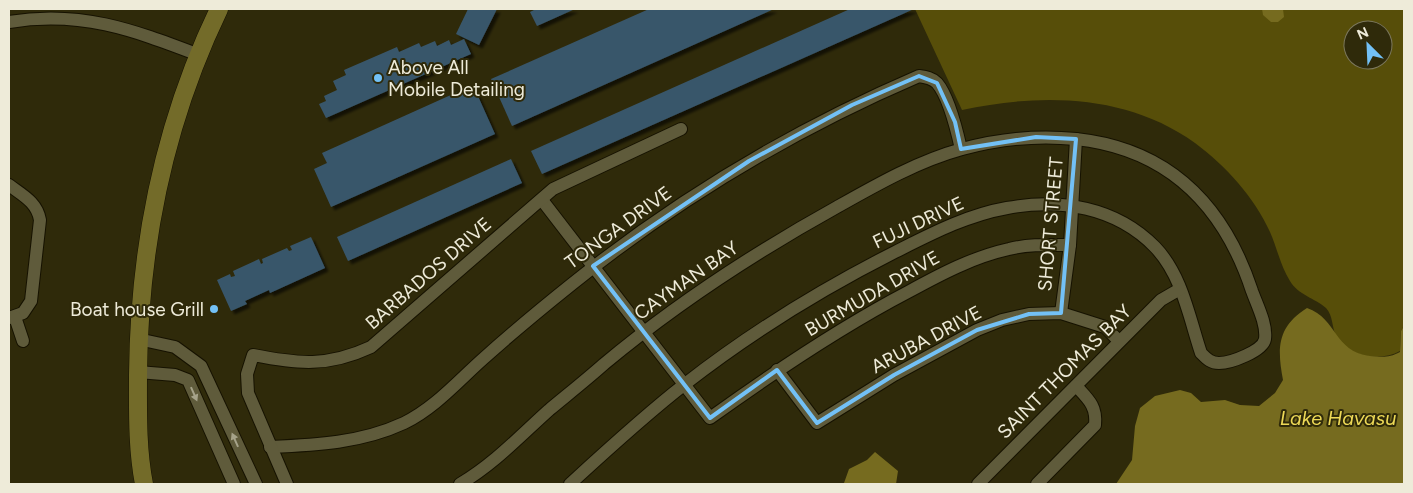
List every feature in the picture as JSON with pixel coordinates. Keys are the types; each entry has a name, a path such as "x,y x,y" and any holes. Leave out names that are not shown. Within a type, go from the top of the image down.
{"street":[{"path":"144,484 138,424 138,339 142,278 156,192 181,105 199,55 219,9"},
{"path":"9,22 46,18 89,20 131,30 199,55"},
{"name":"TONGA DRIVE","path":"270,447 331,445 371,436 405,422 428,408 528,319 593,266 676,207 748,161 852,104 919,76 929,77 937,83 955,122 961,149"},
{"name":"BARBADOS DRIVE","path":"287,484 248,393 247,374 253,355 292,363 323,363 354,355 371,347 394,329 475,255 560,185 682,129"},
{"name":"FUJI DRIVE","path":"570,484 685,384 807,302 872,264 943,228 1006,208 1033,204 1072,205 1110,214 1135,229 1156,248 1166,261 1180,289 1200,353 1207,360 1219,363 1257,351 1264,343 1265,331 1243,264 1224,227 1199,196 1168,171 1141,154 1105,144 1076,139 1036,137 961,149"},
{"name":"SHORT STREET","path":"1061,313 1070,245 1076,139"},
{"name":"CAYMAN BAY","path":"460,484 504,452 549,410 643,332 726,272 795,230 906,171 961,149"},
{"path":"9,185 32,203 40,220 31,301 26,310 12,317 23,341"},
{"path":"542,200 685,384"},
{"name":"BURMUDA DRIVE","path":"685,384 710,418 777,370 871,312 955,267 1011,248 1036,245 1070,245"},
{"name":"SAINT THOMAS BAY","path":"978,484 1161,300 1180,289"},
{"name":"ARUBA DRIVE","path":"777,370 816,423 894,375 977,330 1002,320 1029,314 1061,313 1105,327 1119,341"},
{"path":"138,339 175,347 201,366 256,484"},
{"path":"138,372 175,374 188,380 234,484"},
{"path":"1037,484 1095,425 1096,414 1093,404 1076,386"}],"highlighted area":[{"path":"919,76 937,83 955,122 961,149 1036,137 1076,139 1061,313 1029,314 977,330 894,375 817,423 777,370 710,418 593,266 749,161 852,105"}],"shaded area":[{"path":"915,9 1404,9 1404,326 1401,331 1400,351 1384,356 1365,356 1348,349 1341,343 1336,336 1330,314 1326,308 1293,286 1284,270 1270,232 1256,207 1238,183 1218,162 1195,143 1169,127 1141,115 1083,102 1053,100 1022,101 962,110"}],"water":[{"path":"1262,9 1283,9 1284,17 1278,22 1271,22 1263,15"},
{"name":"Lake Havasu","path":"1307,308 1325,319 1342,342 1349,348 1370,356 1382,357 1400,352 1401,331 1404,326 1404,484 1116,484 1132,460 1135,426 1140,408 1155,396 1180,390 1191,393 1201,402 1225,400 1240,405 1259,406 1275,393 1283,380 1280,348 1285,331 1297,315"},
{"path":"875,452 898,471 896,484 841,484 844,483 849,469 867,460"}],"building":[{"path":"468,9 497,9 479,45 456,34"},
{"path":"536,9 575,9 537,26 530,12"},
{"path":"649,9 774,9 512,126 491,79"},
{"path":"850,9 914,9 542,174 531,151"},
{"name":"Above All Mobile Detailing","path":"464,39 471,54 326,118 319,104 326,101 324,96 337,90 333,81 346,75 344,70 397,47 399,52 419,43 421,47 435,41 437,46 449,40 451,45"},
{"path":"473,85 495,134 331,207 314,169 327,163 322,153"},
{"path":"511,159 522,183 348,261 337,237"},
{"path":"311,237 325,268 270,293 269,290 245,301 247,304 231,311 217,280 230,274 231,277 235,276 233,271 259,259 261,264 263,263 262,259 287,248 289,251 292,250 290,246"}],"place":[{"name":"Above All Mobile Detailing","path":"378,78"},
{"name":"Boat house Grill","path":"214,309"}]}
